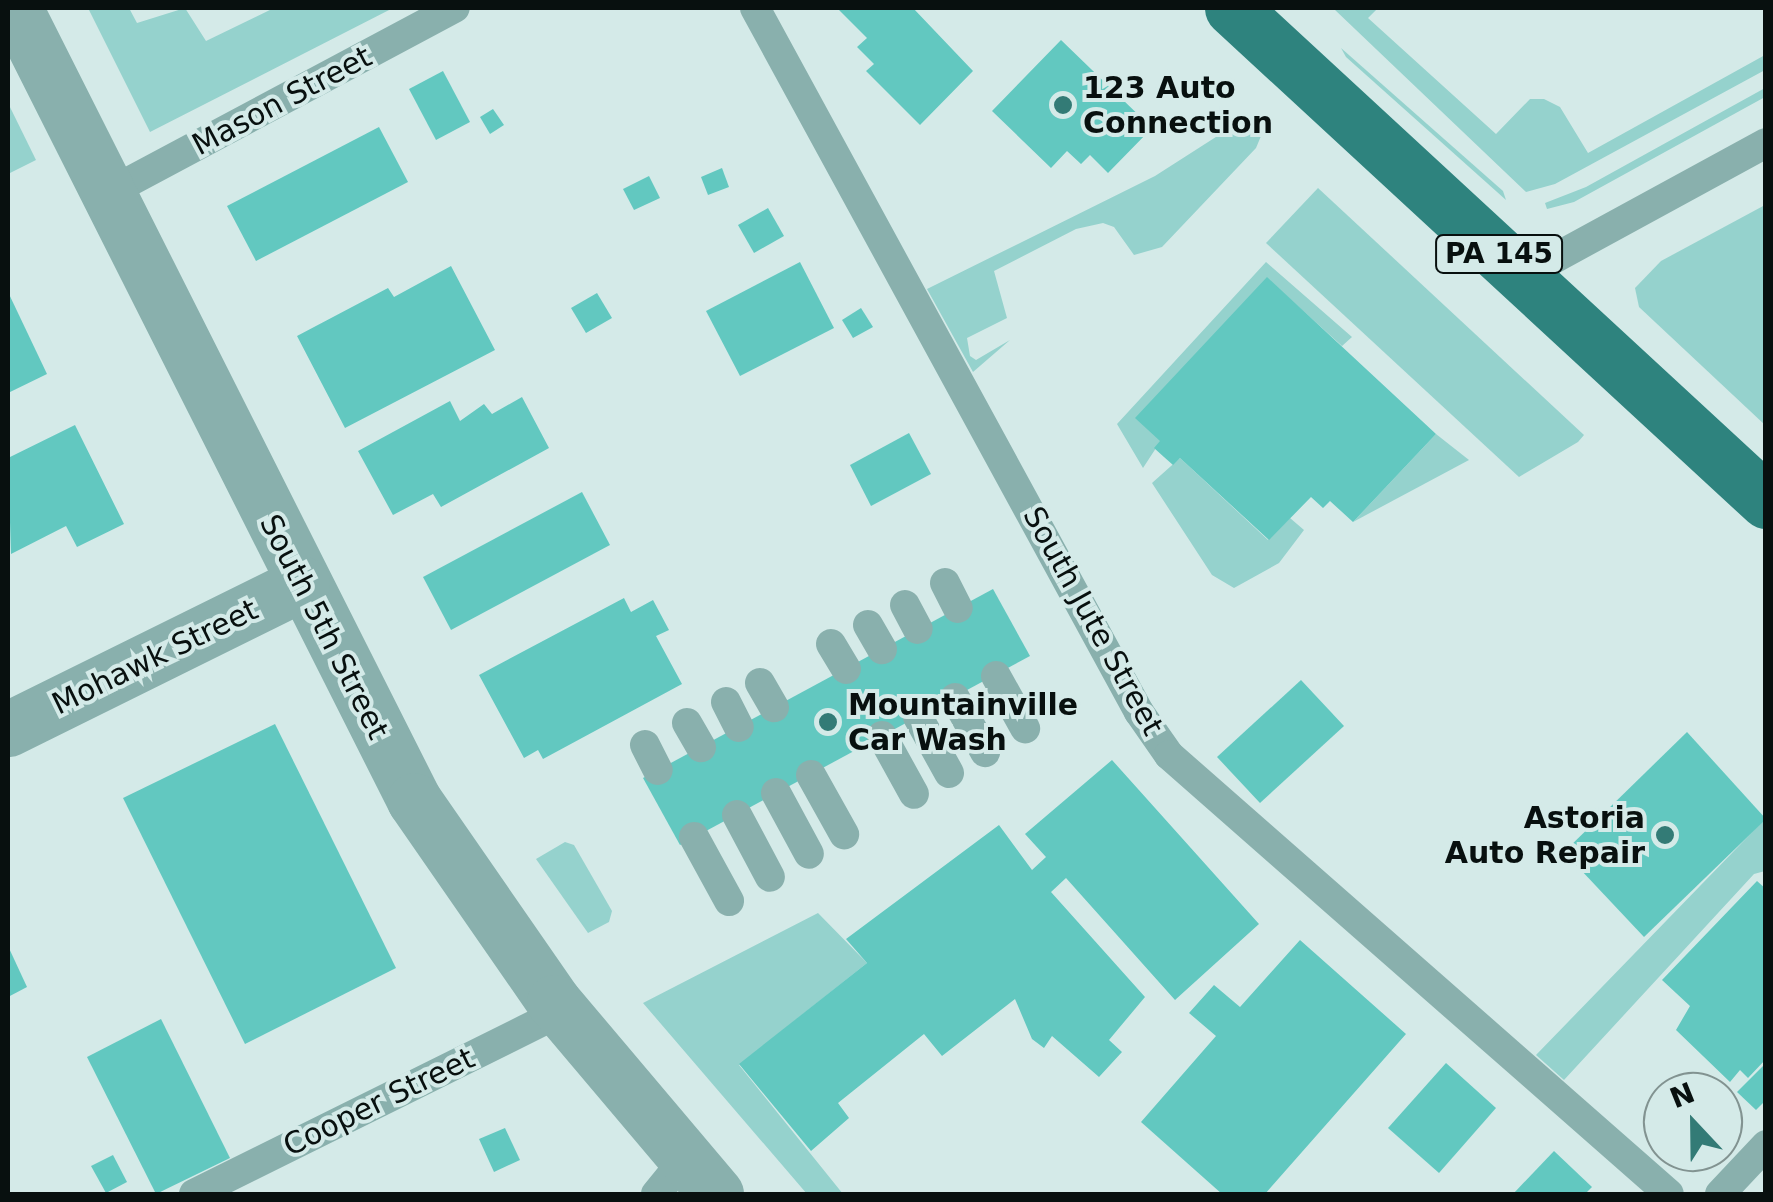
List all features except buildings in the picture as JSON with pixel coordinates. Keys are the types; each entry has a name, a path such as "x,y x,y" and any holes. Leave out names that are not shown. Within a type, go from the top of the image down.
{"main road":[{"name":"PA 145","path":"1232,8 1766,501"}],"street":[{"name":"South 5th Street","path":"15,8 414,800 480,901 564,1010 685,1184"},
{"name":"Mohawk Street","path":"8,730 302,584"}],"lane":[{"name":"Mason Street","path":"108,193 455,8"},
{"name":"South Jute Street","path":"755,8 1139,712 1169,755 1669,1194"},
{"path":"1522,276 1766,143"},
{"path":"996,676 1025,728"},
{"path":"954,698 985,752"},
{"path":"918,717 949,773"},
{"path":"882,736 914,794"},
{"path":"811,775 844,834"},
{"path":"776,794 809,854"},
{"path":"737,814 770,876"},
{"path":"694,837 729,901"},
{"name":"Cooper Street","path":"194,1194 564,1010"},
{"path":"1720,1194 1766,1145"}],"shaded area":[{"path":"88,8 129,8 137,23 185,8 206,41 274,8 393,8 150,132"},
{"path":"1378,8 1368,18 1496,134 1530,99 1544,99 1560,107 1588,153 1765,55 1765,70 1555,184 1526,192 1334,9"},
{"path":"1341,48 1503,191 1506,200 1346,57"},
{"path":"1765,88 1765,97 1574,202 1547,209 1545,203 1586,187"},
{"path":"8,103 36,160 8,174"},
{"path":"1244,119 1261,136 1256,148 1162,247 1134,255 1114,227 1103,223 1076,229 994,271 1007,318 967,338 970,356 976,360 1010,340 973,372 927,289 1155,176"},
{"path":"1318,188 1584,435 1578,442 1519,477 1266,243"},
{"path":"1765,205 1765,425 1639,307 1635,288 1661,261"},
{"path":"1266,262 1352,337 1342,346 1267,278 1143,468 1117,424"},
{"path":"1436,434 1469,460 1353,522"},
{"path":"1180,458 1268,540 1290,518 1304,530 1279,563 1234,588 1212,575 1152,483"},
{"path":"1765,819 1765,871 1754,874 1564,1080 1536,1055"},
{"path":"565,842 574,845 612,911 609,922 588,933 536,859"},
{"path":"818,913 867,963 739,1065 843,1194 807,1194 643,1003"}],"place":[{"name":"123 Auto Connection","path":"1063,105"},
{"name":"Mountainville Car Wash","path":"828,722"},
{"name":"Astoria Auto Repair","path":"1665,835"}]}
